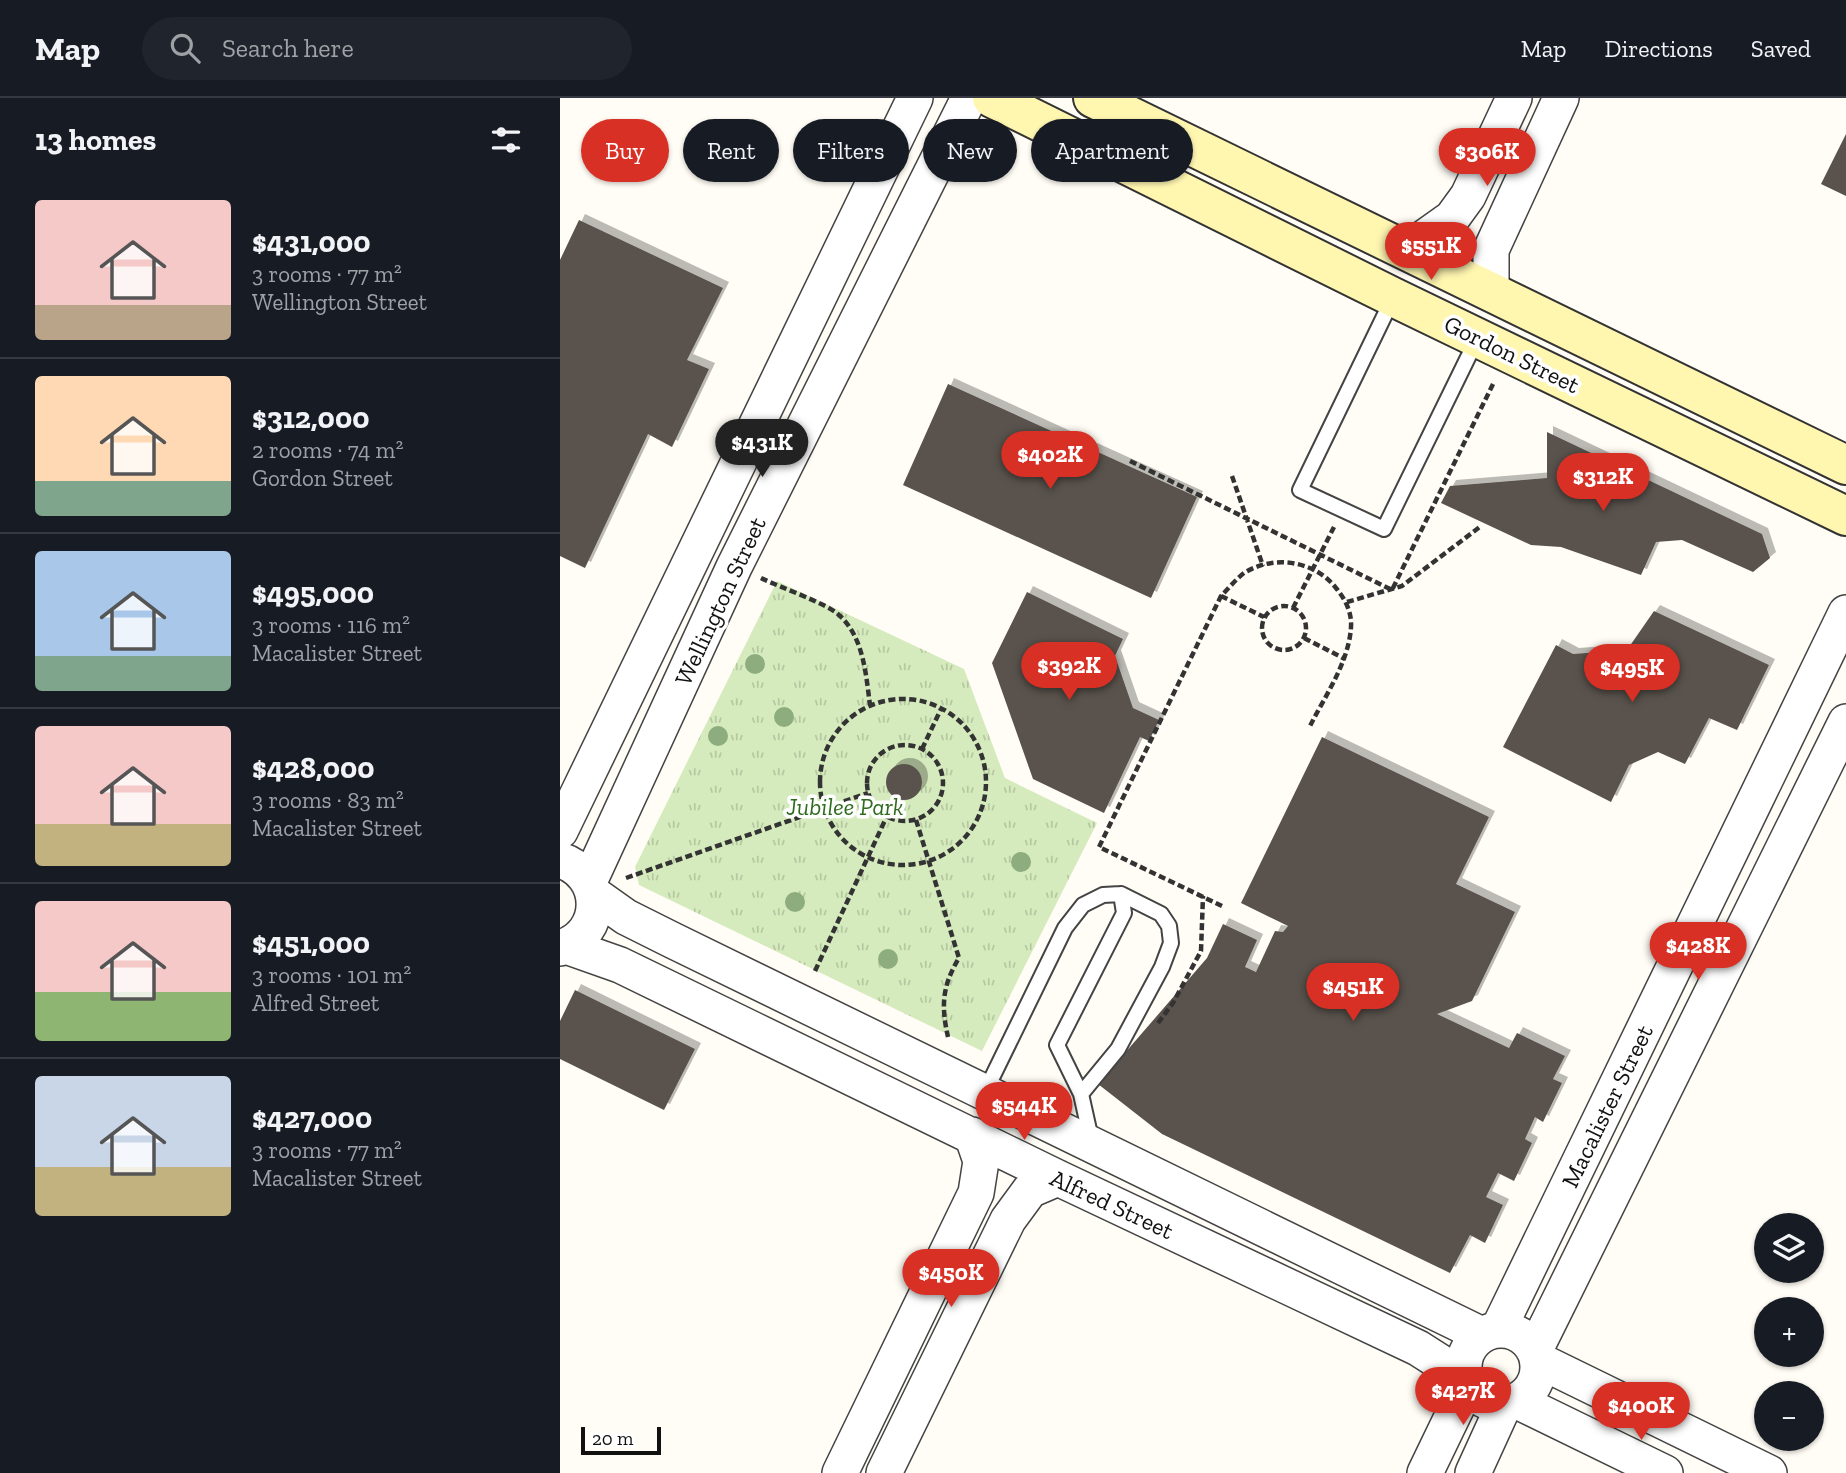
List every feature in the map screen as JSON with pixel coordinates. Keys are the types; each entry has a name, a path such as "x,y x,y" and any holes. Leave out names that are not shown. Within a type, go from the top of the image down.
{"main road":[{"name":"Gordon Street","path":"992,98 1393,297 1846,516"},
{"name":"Gordon Street","path":"1093,98 1846,465"},
{"path":"1740,414 1783,452 1846,483"}],"street":[{"name":"Wellington Street","path":"560,831 915,98"},
{"name":"Wellington Street","path":"563,947 577,940 593,920 592,888 734,567 969,98"},
{"path":"1408,250 1452,218 1468,196 1514,98"},
{"path":"1491,293 1491,250 1505,215 1562,98"},
{"path":"1468,196 1473,219 1486,224 1505,215"},
{"name":"Macalister Street","path":"1490,1332 1846,616"},
{"name":"Macalister Street","path":"1537,1355 1846,722"},
{"name":"Alfred Street","path":"560,860 573,865 592,888 626,916 672,940 1490,1332"},
{"name":"Alfred Street","path":"563,947 620,965 1058,1178 1418,1348 1466,1381"},
{"path":"840,1473 976,1193 981,1161 972,1135"},
{"path":"884,1473 1009,1220 1030,1190 1058,1178"},
{"path":"1425,1473 1466,1381 1466,1353 1490,1332 1520,1335 1537,1355 1769,1473"},
{"path":"1473,1473 1511,1403 1535,1385 1537,1355"},
{"path":"1466,1381 1483,1400 1511,1403 1665,1473"}],"lane":[{"path":"1393,297 1300,490 1384,529 1478,337"},
{"path":"985,1092 1065,928 1083,905 1103,895 1121,894 1161,914 1169,926 1171,943 1162,967 1118,1049 1081,1094"},
{"path":"1092,1143 1081,1094 1057,1045 1124,913 1121,894"}],"path":[{"path":"1392,590 1496,377"},
{"path":"1130,461 1392,590"},
{"path":"1232,476 1263,566"},
{"path":"1293,608 1343,510"},
{"path":"1347,602 1402,586 1481,526"},
{"path":"1222,906 1099,847 1221,596 1244,573 1263,566 1290,561 1313,569 1329,579 1347,602 1352,626 1345,659 1310,726"},
{"path":"734,567 839,614 854,635 863,659 870,705"},
{"path":"1221,596 1264,617"},
{"path":"1278,607 1293,608 1306,624 1304,638 1296,648 1281,651 1273,649 1261,631 1264,617 1278,607"},
{"path":"1304,638 1345,659"},
{"path":"909,699 941,709 958,720 975,741 985,766 986,793 979,818 962,841 930,860 912,865 884,863 858,852 837,833 824,809 820,781 825,753 838,730 870,705 909,699"},
{"path":"922,748 941,709"},
{"path":"898,746 922,748 940,767 943,780 937,805 916,820 903,821 887,816 880,811 869,793 867,778 877,757 898,746"},
{"path":"626,878 869,793"},
{"path":"815,971 887,816"},
{"path":"916,820 959,958 944,991 942,1009 948,1037"}],"green space":[{"name":"Jubilee Park","path":"777,581 964,669 1005,778 1097,823 982,1051 639,885 635,867"}],"building":[{"path":"1846,134 1846,196 1821,184"},
{"path":"579,220 723,288 687,360 709,369 672,447 648,434 585,568 560,556 560,260"},
{"path":"948,384 1197,497 1151,598 903,485"},
{"path":"1547,432 1762,534 1770,558 1753,572 1682,540 1656,542 1641,575 1561,547 1531,545 1441,503 1450,486 1547,478"},
{"path":"1027,592 1123,639 1115,656 1133,708 1159,720 1149,741 1140,737 1104,813 1033,779 992,663"},
{"path":"1654,611 1769,665 1737,730 1709,718 1685,764 1658,752 1629,765 1611,802 1503,747 1556,645 1573,654 1627,650"},
{"path":"1322,737 1489,817 1456,884 1515,912 1472,1001 1437,1014 1509,1048 1517,1033 1565,1056 1553,1079 1562,1083 1543,1122 1535,1117 1525,1139 1532,1143 1514,1181 1498,1173 1486,1197 1503,1205 1485,1243 1470,1235 1450,1273 1162,1134 1098,1084 1207,958 1223,924 1257,940 1245,967 1256,972 1275,931 1283,932 1288,926 1241,903"},
{"path":"904,764 917,769 922,782 917,795 904,800 891,795 886,782 891,769"},
{"path":"575,990 695,1049 664,1110 560,1059 560,1021"}]}
